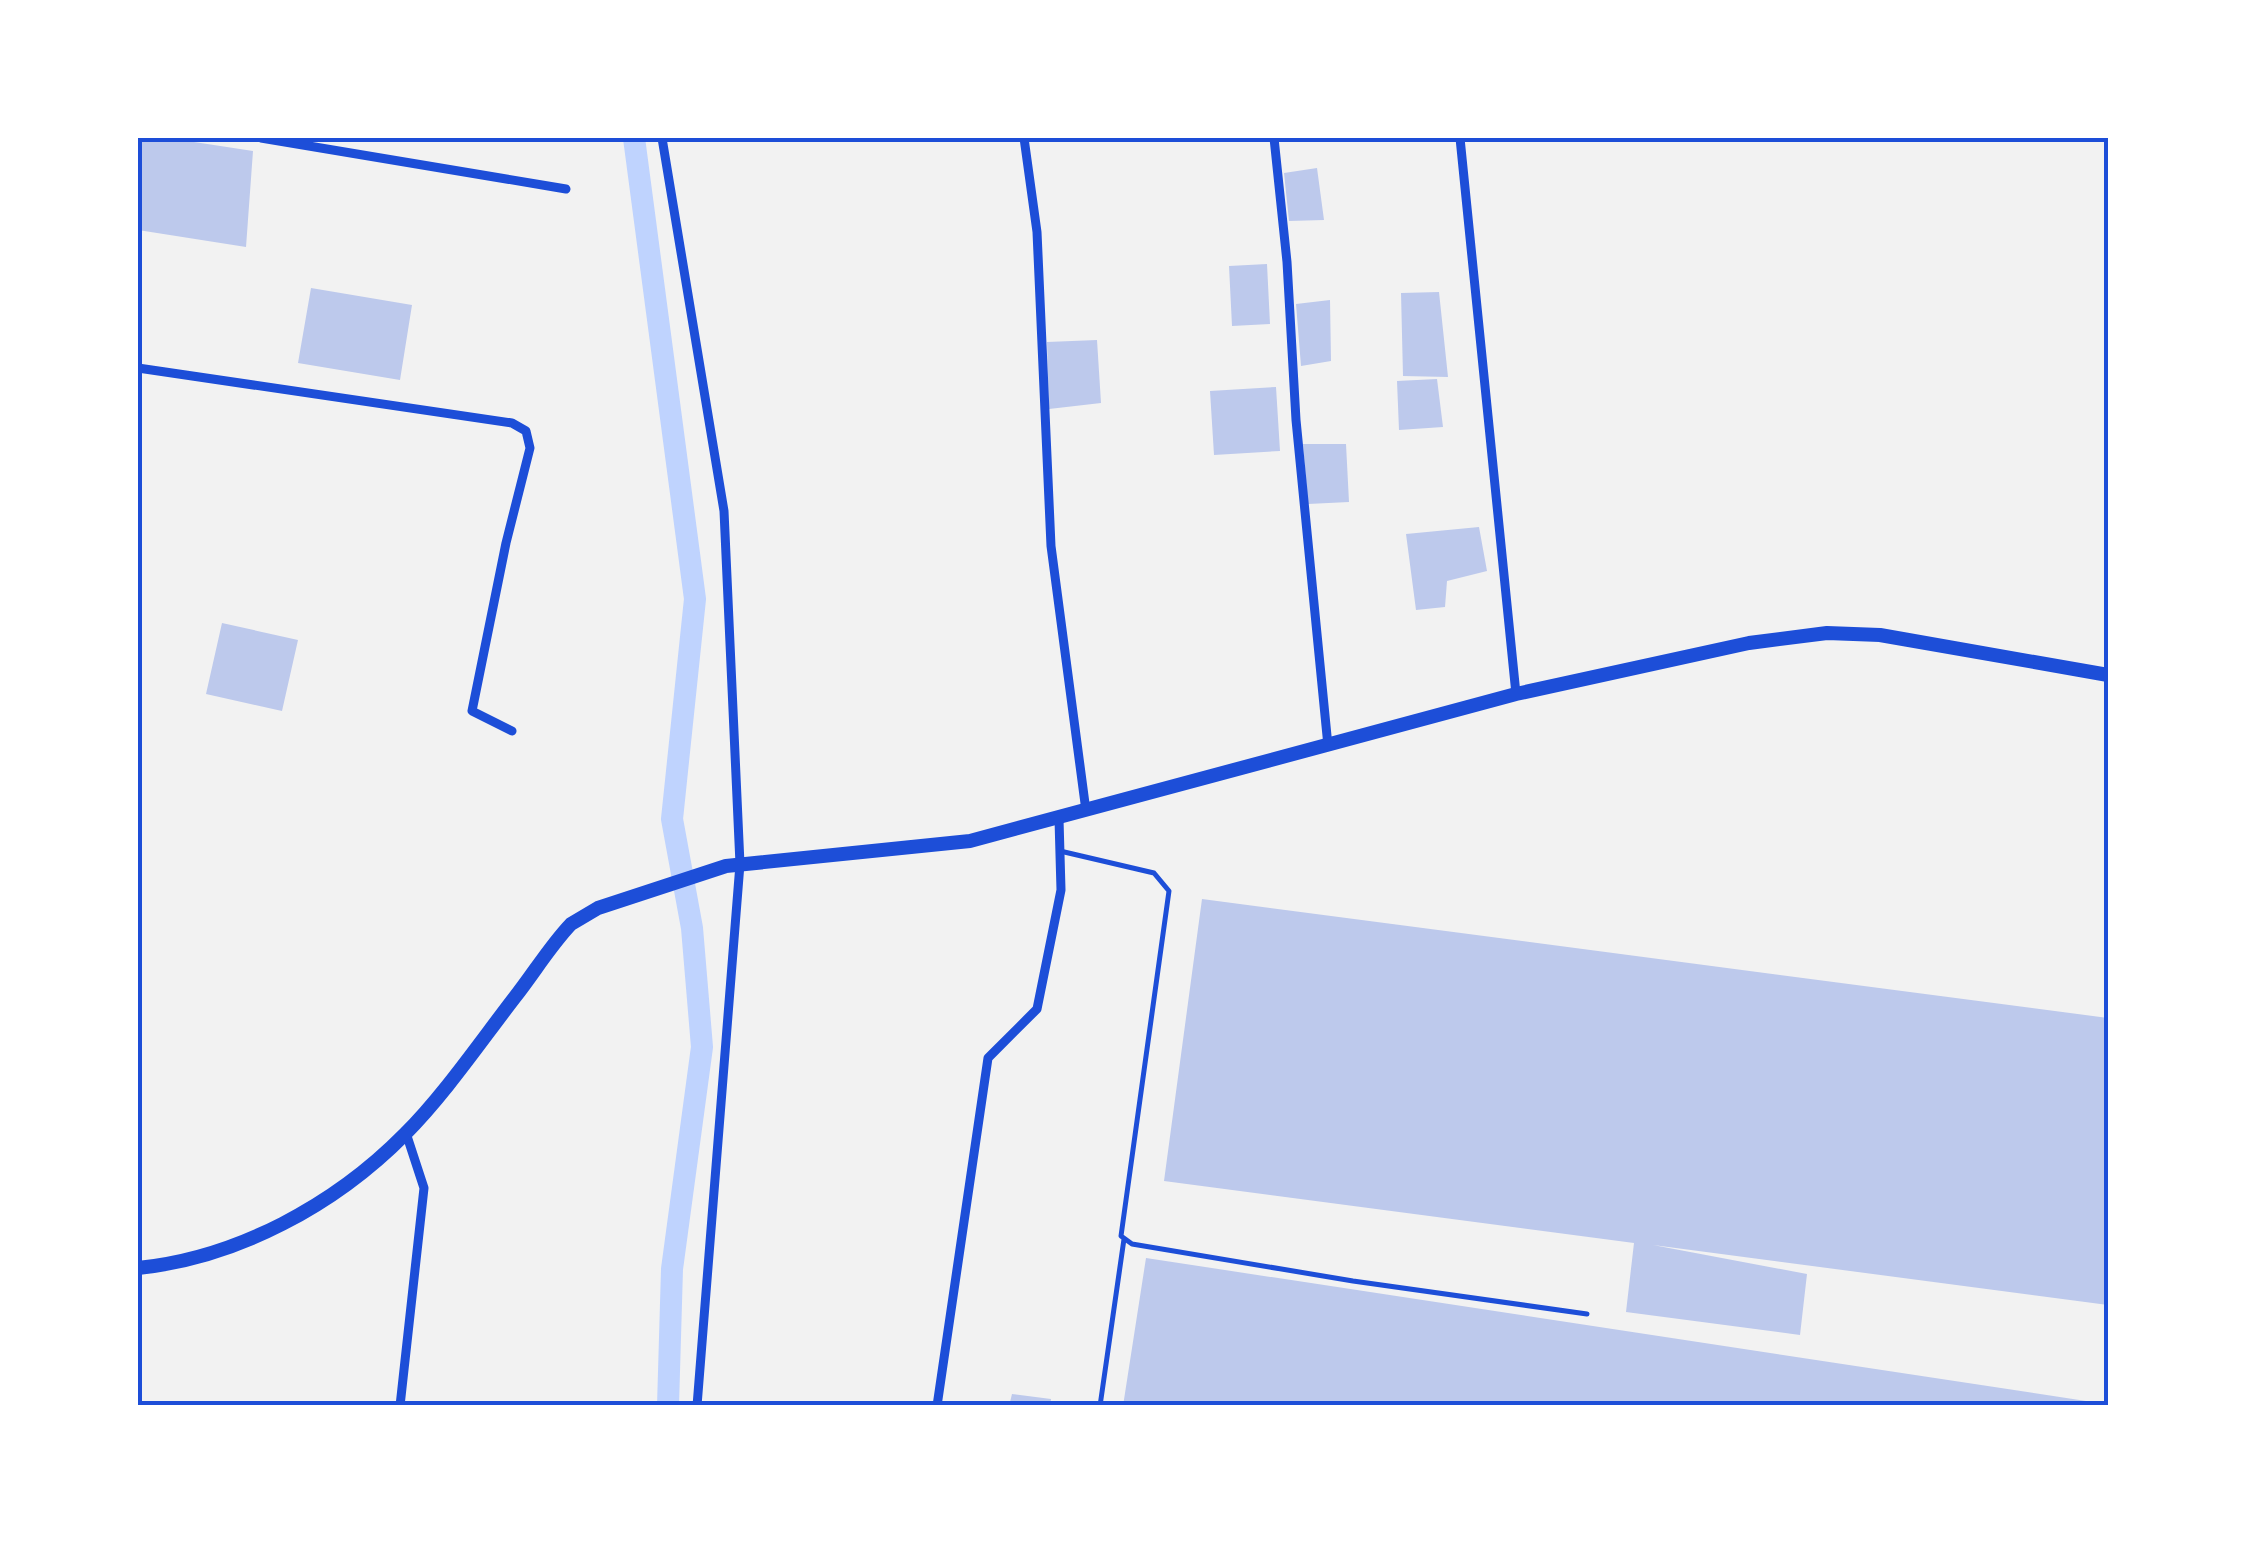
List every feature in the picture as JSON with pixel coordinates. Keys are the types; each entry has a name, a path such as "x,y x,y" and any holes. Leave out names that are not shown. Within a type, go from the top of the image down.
{"main road":[{"path":"138,1268 185,1261 235,1246 279,1225 345,1184 406,1133 564,932 598,908 640,892 733,865 970,841 1516,694 1748,643 1826,633 1880,635 2108,676"}],"street":[{"path":"261,138 566,188"},
{"path":"662,138 724,511 733,865 697,1406"},
{"path":"1024,138 1036,232 1051,546 1086,811"},
{"path":"1274,138 1287,262 1296,420 1328,746"},
{"path":"1460,138 1516,694"},
{"path":"138,368 512,423 526,431 530,448 506,543 472,712 512,731"},
{"path":"938,1406 988,1058 1037,1009 1061,890 1059,819"},
{"path":"400,1406 424,1188 406,1133"}],"lane":[{"path":"1060,852 1154,873 1168,890 1121,1236 1124,1240 1353,1281 1587,1314"},
{"path":"1100,1406 1124,1240"}],"building":[{"path":"139,138 168,138 253,151 246,247 138,230"},
{"path":"1317,168 1324,220 1289,221 1284,173"},
{"path":"1267,264 1270,324 1232,326 1229,266"},
{"path":"311,288 412,305 400,380 298,363"},
{"path":"1439,292 1448,377 1403,376 1401,293"},
{"path":"1330,300 1331,361 1301,366 1296,304"},
{"path":"1097,340 1101,403 1049,409 1047,342"},
{"path":"1437,379 1443,427 1399,430 1397,381"},
{"path":"1276,387 1280,451 1214,455 1210,391"},
{"path":"1303,444 1346,444 1349,502 1308,504"},
{"path":"1479,527 1487,571 1447,581 1445,607 1416,610 1406,534"},
{"path":"222,623 298,640 282,711 206,694"},
{"path":"1202,899 2108,1018 2108,1305 1653,1245 1807,1274 1800,1335 1626,1312 1634,1243 1164,1181"},
{"path":"1146,1258 2099,1403 2099,1406 1123,1406"},
{"path":"1012,1394 1051,1399 1050,1406 1009,1406"}],"waterway":[{"path":"634,138 695,599 672,819 692,928 702,1047 672,1269 668,1406"}]}
